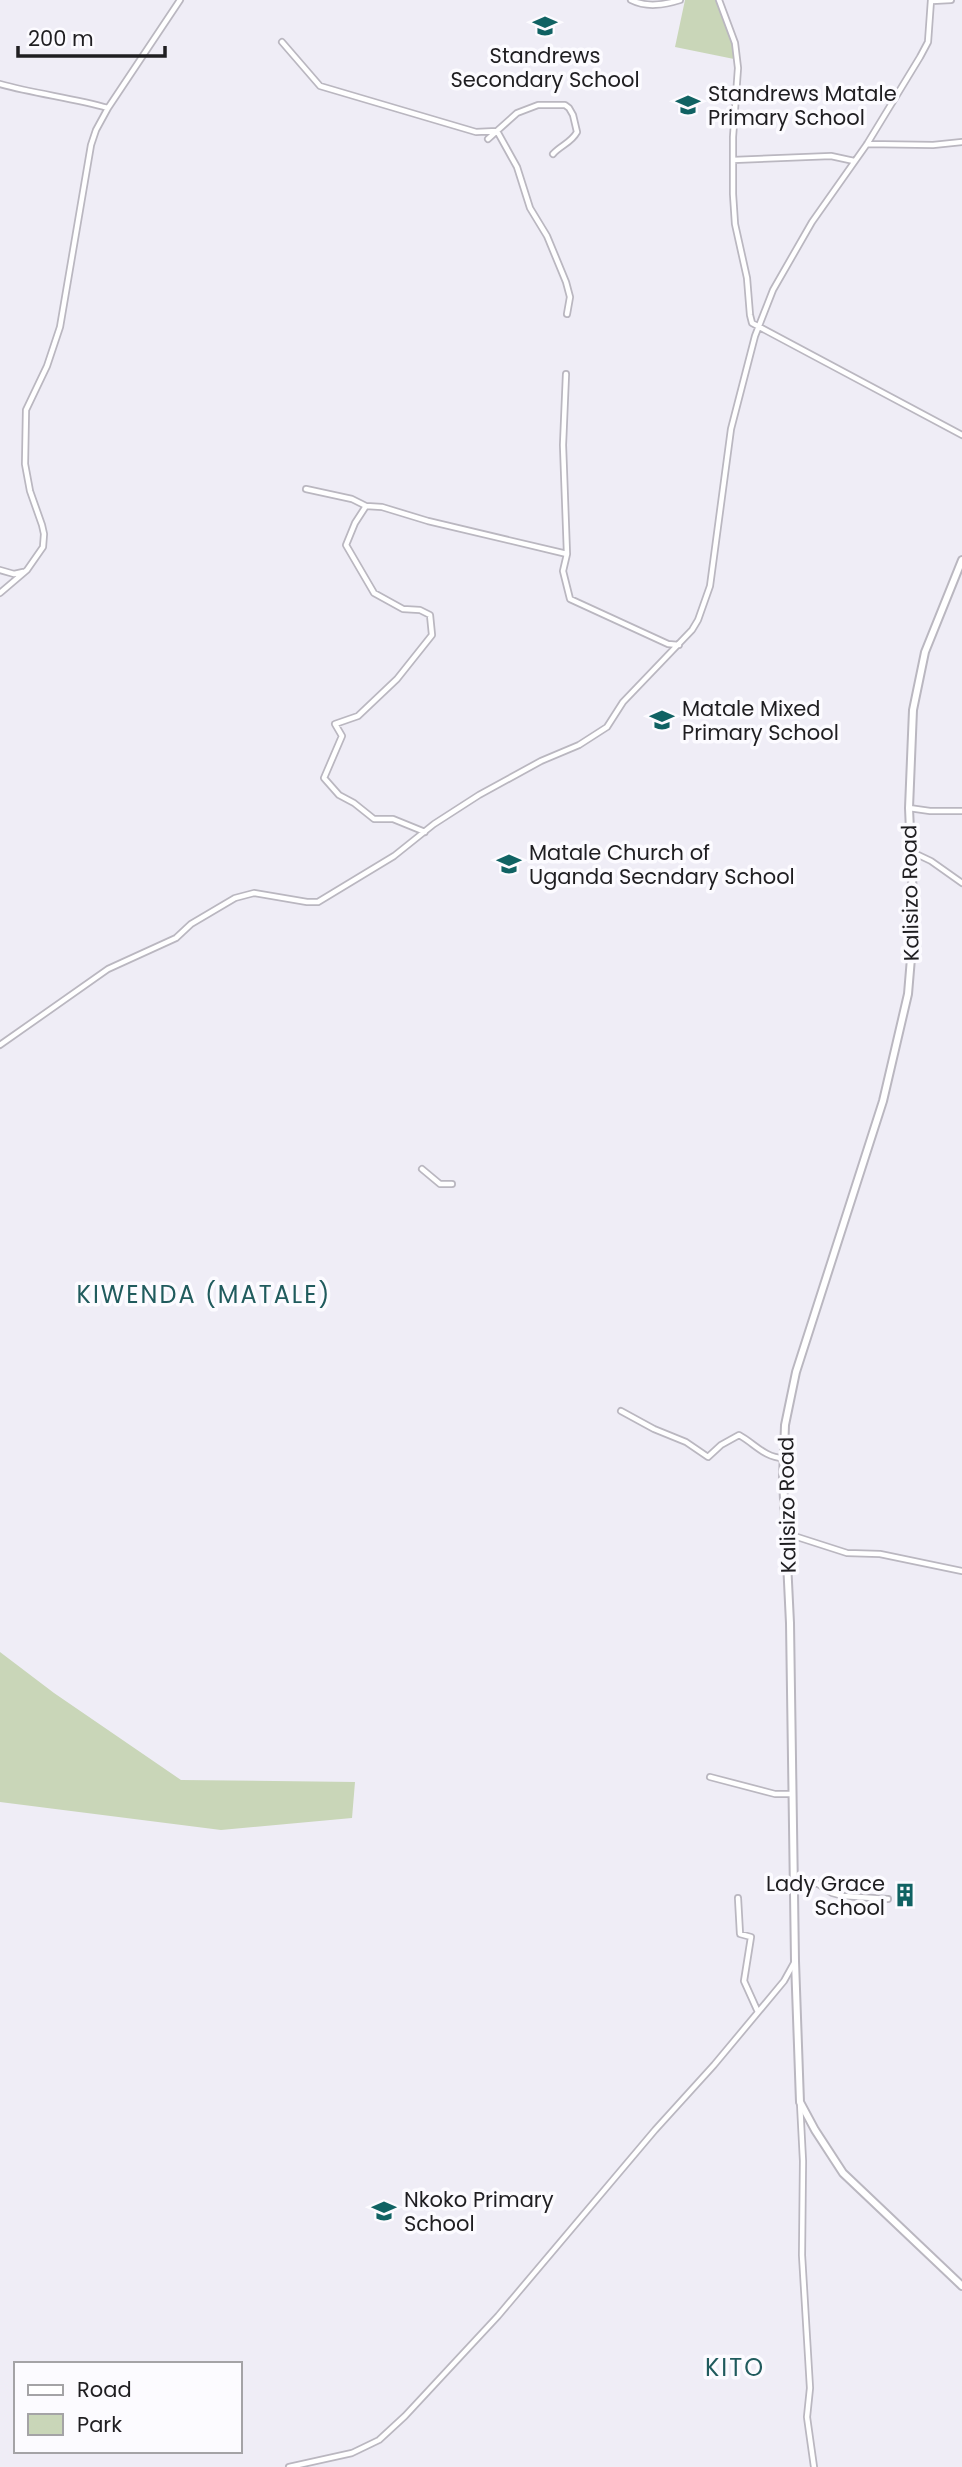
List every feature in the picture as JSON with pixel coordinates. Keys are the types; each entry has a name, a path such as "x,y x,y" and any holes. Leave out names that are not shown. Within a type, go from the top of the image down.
{"street":[{"path":"0,593 27,570 43,547 44,534 25,464 26,410 55,345 91,145 108,108 180,0"},
{"path":"631,0 639,4 658,5 680,1"},
{"path":"719,0 735,43 738,68 733,160 735,223 747,278 752,323 962,435"},
{"path":"0,1045 108,970 176,937 191,924 236,898 254,893 318,902 394,856 479,795 541,761 579,745 607,727 629,695 679,645 698,620 710,586 731,429 758,327 773,290 812,222 867,144 928,42 932,0 951,0"},
{"path":"282,42 320,86 476,132 497,131"},
{"path":"0,83 108,108"},
{"path":"488,139 517,113 529,107 565,105 572,111 577,132 571,141 559,146 553,154"},
{"path":"497,131 519,172 530,208 547,236 566,282 570,297 567,314"},
{"path":"867,144 933,145 962,142"},
{"path":"733,160 831,156 854,161"},
{"path":"566,374 563,445 567,554 563,570 570,599 668,644 679,645"},
{"path":"306,489 567,554"},
{"path":"366,506 350,534 346,545 348,550 374,593 403,609 420,610 430,615 432,635 397,679 358,716 335,724 342,736 324,778 339,795 354,803 374,820 393,819 426,832"},
{"name":"Kalisizo Road","path":"962,560 921,667 912,724 909,808 914,922 912,956 897,1044 876,1125 796,1372 785,1425 783,1458 783,1519 790,1623 795,1980 800,2102 843,2173 962,2286"},
{"path":"0,570 14,574 27,570"},
{"path":"909,808 962,811"},
{"path":"912,852 931,861 962,883"},
{"path":"422,1169 440,1184 452,1184"},
{"path":"621,1411 686,1442 708,1457 721,1445 739,1436 764,1453 783,1458"},
{"path":"783,1519 791,1535 847,1552 880,1554 962,1571"},
{"path":"710,1777 775,1794 792,1794"},
{"path":"794,1880 818,1884 842,1896 888,1899"},
{"path":"738,1898 740,1934 751,1937 744,1981 758,2012"},
{"path":"289,2467 352,2453 379,2440 405,2416 498,2316 784,1981 795,1961"},
{"path":"784,1981 795,1980"},
{"path":"800,2102 803,2161 802,2255 810,2388 807,2417 814,2467"}],"green space":[{"path":"685,0 716,0 733,45 734,59 675,47"},
{"path":"0,1652 54,1693 181,1780 355,1782 352,1818 221,1830 0,1802"}],"place":[{"name":"Standrews Secondary School","path":"545,26"},
{"name":"Standrews Matale Primary School","path":"688,105"},
{"name":"Matale Mixed Primary School","path":"662,720"},
{"name":"Matale Church of Uganda Secndary School","path":"509,864"},
{"name":"Lady Grace School","path":"905,1895"},
{"name":"Nkoko Primary School","path":"384,2211"}],"district":[{"name":"KIWENDA (MATALE)","path":"204,1294"},
{"name":"KITO","path":"735,2367"}]}
